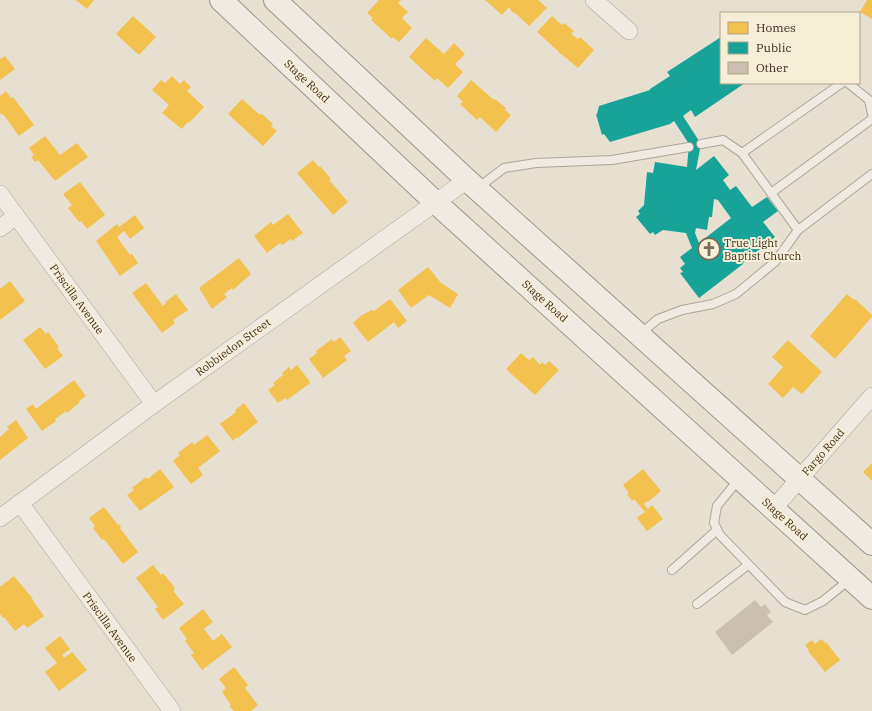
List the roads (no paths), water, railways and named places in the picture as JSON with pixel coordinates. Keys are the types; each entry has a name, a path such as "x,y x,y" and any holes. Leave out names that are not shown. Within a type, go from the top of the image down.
{"main road":[{"path":"275,0 472,184 872,544"},
{"name":"Stage Road","path":"229,3 435,202 872,598"}],"street":[{"path":"594,0 629,31"},
{"name":"Robbiedon Street","path":"0,518 154,404 435,202 472,184"},
{"name":"Priscilla Avenue","path":"0,194 154,404"},
{"path":"0,228 16,216"},
{"name":"Fargo Road","path":"774,509 872,396"},
{"name":"Priscilla Avenue","path":"20,503 172,711"}],"lane":[{"path":"742,153 841,84"},
{"path":"849,84 869,100 872,114"},
{"path":"771,193 872,120"},
{"path":"701,144 723,140 742,153 798,230"},
{"path":"472,184 504,168 536,163 612,160 689,147"},
{"path":"640,334 658,319 682,310 713,304 736,294 775,262 798,230 872,174"},
{"path":"740,478 717,506 714,523 720,535 785,602 805,610 823,601 851,579"},
{"path":"672,570 717,530"},
{"path":"697,604 748,565"}],"place":[{"name":"True Light Baptist Church","path":"709,249"}]}
